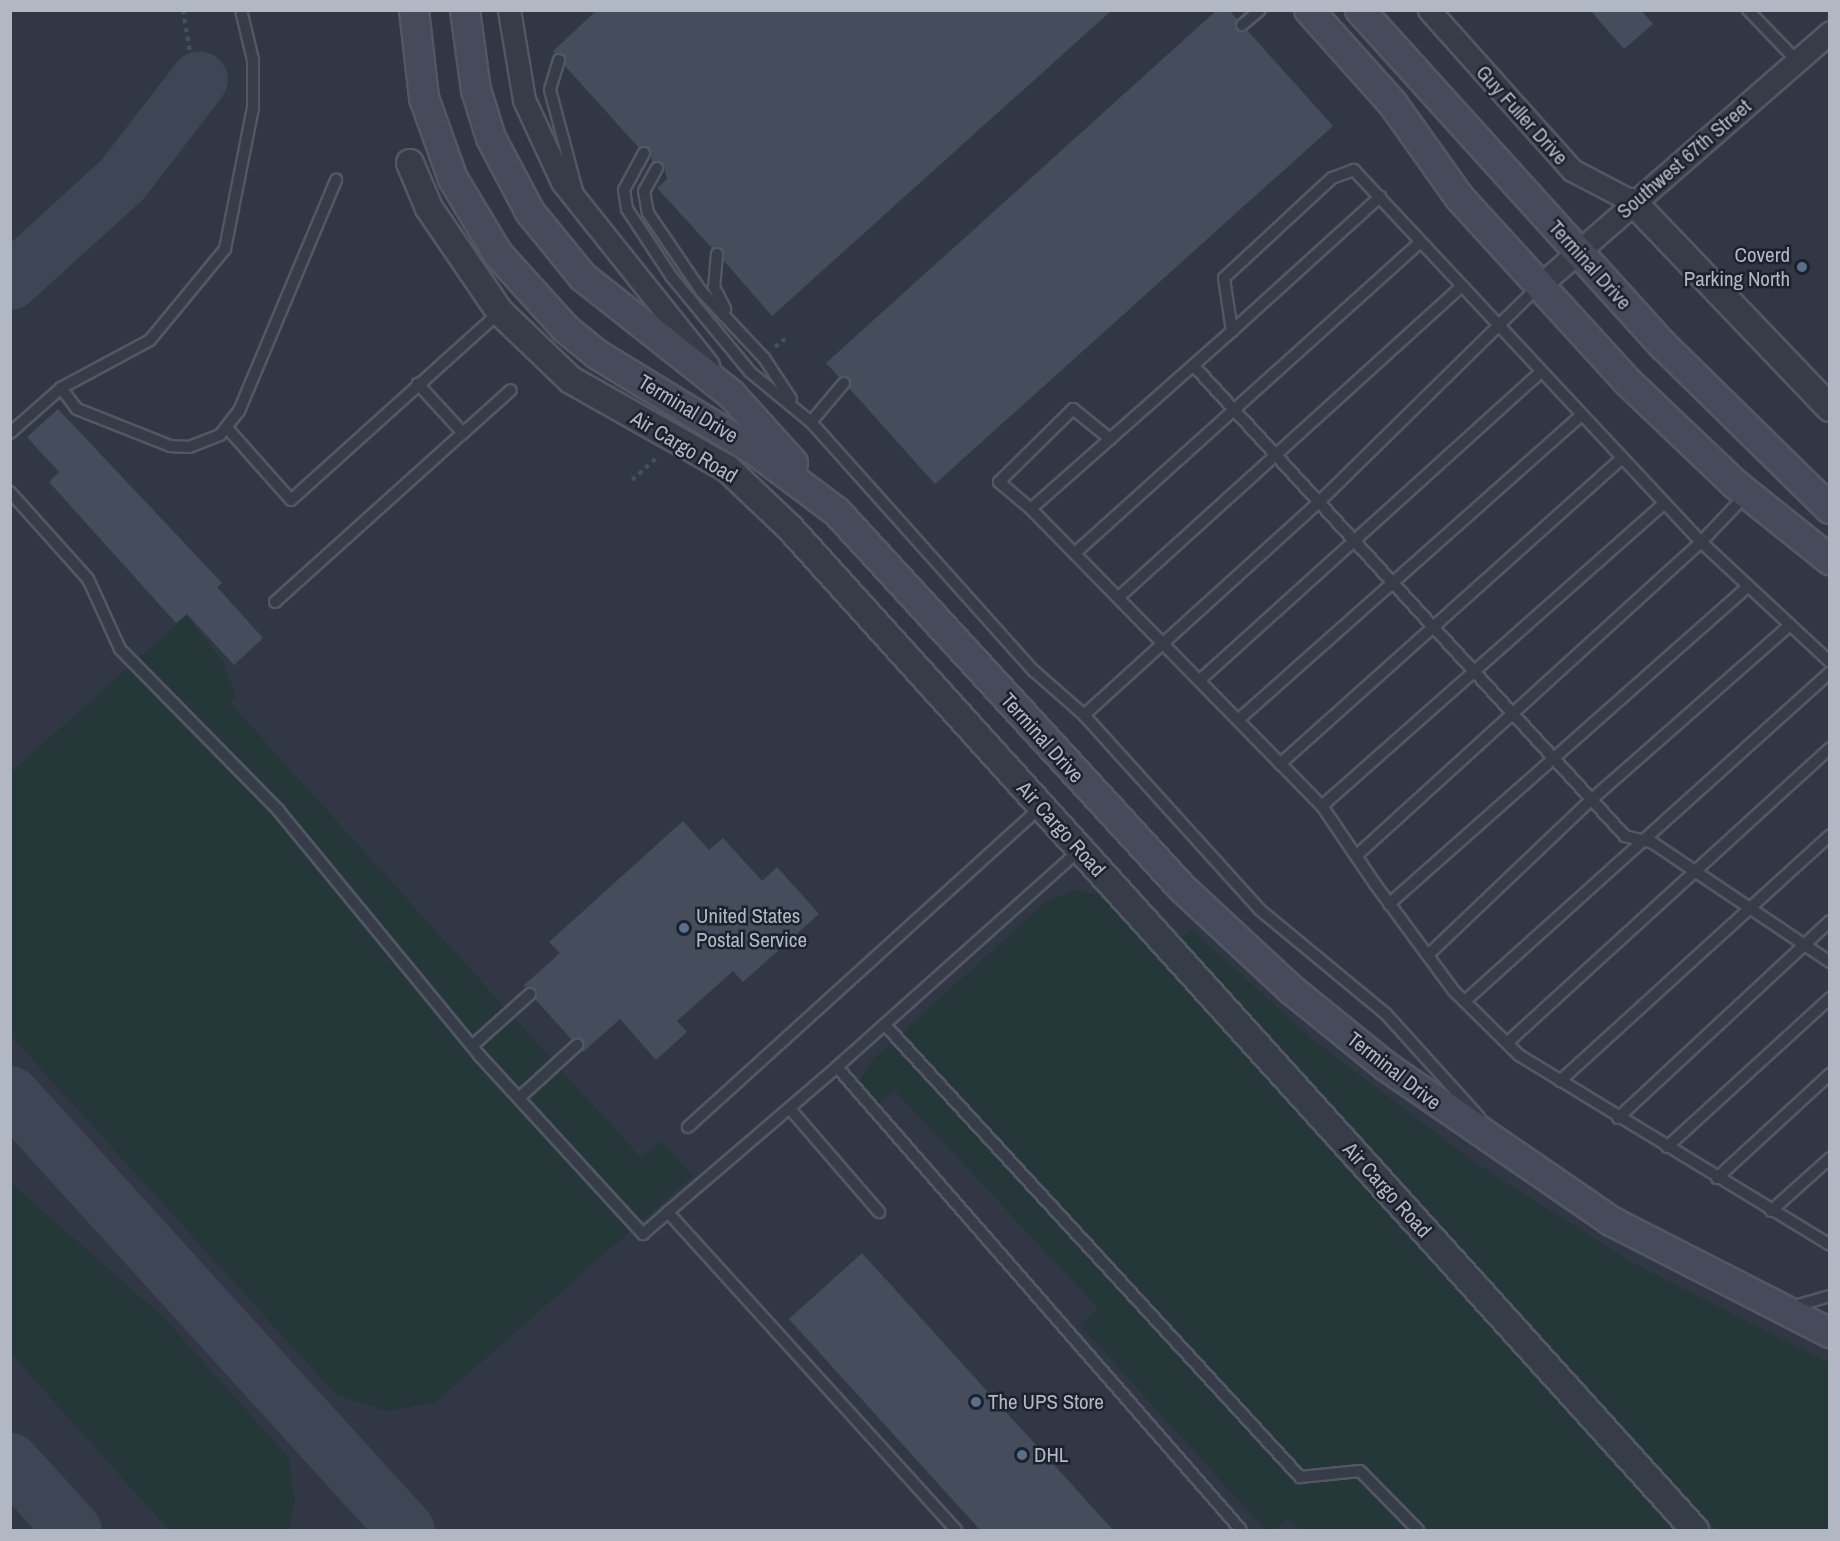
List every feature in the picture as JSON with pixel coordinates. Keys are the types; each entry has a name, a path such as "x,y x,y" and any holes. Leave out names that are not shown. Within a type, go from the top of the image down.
{"main road":[{"name":"Terminal Drive","path":"414,10 424,98 440,148 474,218 525,288 598,355 757,452 837,512 1124,828 1236,941 1387,1067 1517,1161 1611,1221 1779,1310 1830,1333"},
{"path":"465,10 476,90 491,138 530,212 583,277 731,394 837,512"},
{"path":"1309,10 1393,104 1459,197 1630,384 1747,494 1830,560"},
{"name":"Terminal Drive","path":"1360,10 1577,252 1727,411 1830,509"},
{"path":"1353,59 1381,33"}],"street":[{"name":"Guy Fuller Drive","path":"1429,10 1572,170 1633,202 1830,408"},
{"path":"510,12 524,100 562,182 581,209 731,394"},
{"name":"Southwest 67th Street","path":"1539,286 1830,32"},
{"name":"Air Cargo Road","path":"410,163 429,208 500,312 571,380 728,469 752,490 1695,1530"}],"lane":[{"path":"10,434 61,388 150,340 225,249 253,108 253,60 241,10"},
{"path":"1242,25 1260,10"},
{"path":"1748,10 1797,61"},
{"path":"559,60 550,90 572,156 581,209"},
{"path":"644,153 624,189 638,231 750,372 794,405 811,422 1034,671 1084,715 1259,909 1386,1014 1517,1161"},
{"path":"657,168 644,191 648,213 701,291 728,315"},
{"path":"1232,331 1224,278 1332,178 1354,170 1497,327 1701,543 1830,662"},
{"path":"61,388 77,409 170,446 203,443 227,428 336,180"},
{"path":"1031,509 1194,366 1380,197"},
{"path":"1075,553 1420,242"},
{"path":"717,254 714,287 728,315 794,405"},
{"path":"1084,715 1317,504 1539,286"},
{"path":"1119,597 1461,287"},
{"path":"227,428 291,500 500,312"},
{"path":"1194,366 1510,716 1625,836 1640,840 1694,873 1830,962"},
{"path":"1200,680 1540,373"},
{"path":"811,422 844,383"},
{"path":"418,384 463,433"},
{"path":"275,602 511,390"},
{"path":"1110,439 1073,410 999,482 1031,509 1119,597 1322,806 1389,904 1428,955 1465,1001 1507,1043 1560,1082 1829,1244"},
{"path":"1238,720 1581,416"},
{"path":"1280,764 1622,459"},
{"path":"10,492 88,579 120,649 278,810 472,1046 643,1234 791,1110 1080,850"},
{"path":"1356,856 1701,543 1747,494"},
{"path":"1322,806 1664,503"},
{"path":"1389,904 1748,586"},
{"path":"1428,955 1591,800 1790,625"},
{"path":"1465,1001 1640,840 1830,672"},
{"path":"1507,1043 1830,748"},
{"path":"688,1127 1041,807"},
{"path":"1560,1082 1830,835"},
{"path":"1618,1118 1830,921"},
{"path":"472,1046 530,994"},
{"path":"1667,1147 1830,998"},
{"path":"885,1025 1299,1477 1360,1470 1418,1530"},
{"path":"519,1098 577,1045"},
{"path":"837,1067 1241,1530"},
{"path":"1717,1178 1830,1074"},
{"path":"791,1110 879,1212"},
{"path":"1771,1211 1830,1158"},
{"path":"668,1212 956,1530"},
{"path":"1779,1310 1830,1296"}],"path":[{"path":"183,10 190,53"},
{"path":"632,480 664,451"}],"shaded area":[{"path":"10,11 1829,11 1829,1530 11,1530"},
{"path":"186,616 223,661 236,697 230,703 641,1158 661,1141 693,1176 435,1403 386,1411 336,1395 11,1036 10,773"},
{"path":"1075,889 1109,898 1667,1518 1672,1530 1299,1530 1288,1518 1275,1530 1265,1530 1080,1325 1098,1308 895,1091 867,1112 857,1087 871,1061 1047,901"},
{"path":"1191,929 1313,1040 1480,1166 1632,1262 1829,1363 1829,1530 1716,1530 1181,938"},
{"path":"11,1183 162,1316 289,1458 295,1503 289,1530 169,1530 11,1354"}],"building":[{"path":"597,10 1112,10 772,316 724,261 722,248 712,248 657,188 667,179 663,164 652,162 650,149 639,148 565,66 565,55 552,52"},
{"path":"1217,10 1229,10 1237,19 1237,30 1247,30 1333,126 935,484 849,388 849,378 839,377 826,363"},
{"path":"1590,10 1641,10 1653,24 1624,49"},
{"path":"58,409 222,583 217,587 263,638 234,665 187,614 176,623 49,482 59,472 27,437"},
{"name":"United States Postal Service","path":"683,821 709,850 723,838 762,881 777,867 819,914 743,982 733,971 677,1021 687,1032 656,1060 620,1019 583,1052 583,1040 572,1040 535,999 535,989 523,986 560,953 549,942"},
{"path":"862,1253 1113,1530 980,1530 789,1319"}],"taxiway":[{"path":"10,281 122,179 199,79"},
{"path":"10,1094 406,1530"},
{"path":"10,1461 73,1530"}],"place":[{"name":"Coverd Parking North","path":"1802,267"},
{"name":"United States Postal Service","path":"684,928"},
{"name":"The UPS Store","path":"976,1402"},
{"name":"DHL","path":"1022,1455"}]}
